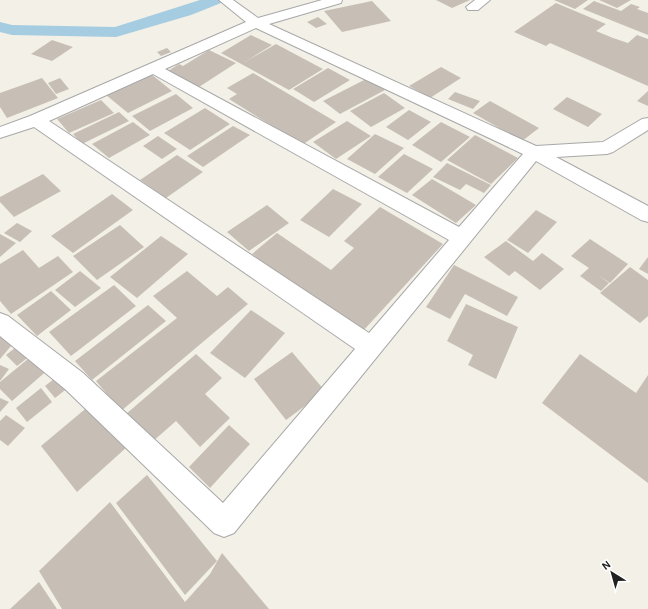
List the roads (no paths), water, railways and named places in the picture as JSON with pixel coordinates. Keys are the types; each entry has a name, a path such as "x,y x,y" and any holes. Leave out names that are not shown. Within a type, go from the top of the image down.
{"street":[{"path":"225,0 256,23 534,152 648,215"},
{"path":"0,133 36,120 256,23 336,0"},
{"path":"473,7 484,0"},
{"path":"153,68 462,238"},
{"path":"36,120 371,347"},
{"path":"0,323 74,381 224,523 534,152 607,148 648,123"}],"waterway":[{"path":"0,27 12,30 116,32 185,11 215,0"}]}
